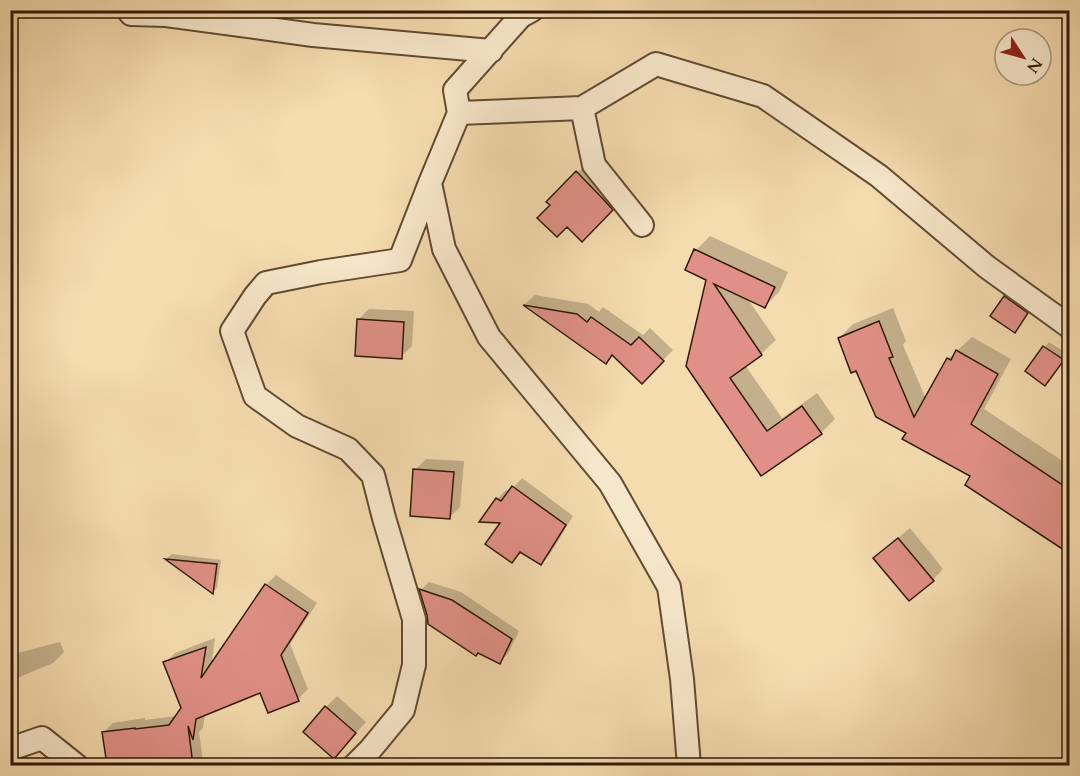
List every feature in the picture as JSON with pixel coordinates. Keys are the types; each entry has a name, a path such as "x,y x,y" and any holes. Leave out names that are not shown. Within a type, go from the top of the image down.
{"street":[{"path":"128,10 131,14 166,15 313,35 491,51"},
{"path":"353,765 370,750 403,710 414,665 414,619 373,474 348,449 297,426 255,396 232,331 266,283 400,260 459,113 455,90 522,16 532,10"},
{"path":"459,113 582,108 656,64 763,96 879,176 987,267 1070,327"},
{"path":"582,108 594,165 642,225"},
{"path":"430,183 444,249 489,337 610,483 669,587 682,679 689,765"},
{"path":"10,749 42,738 77,765"}],"building":[{"path":"576,171 613,210 582,242 567,227 557,237 537,218 550,205 546,202"},
{"path":"694,249 775,287 765,308 714,284 762,355 730,378 767,431 802,406 822,434 761,476 686,366 706,280 685,270"},
{"path":"1004,296 1028,313 1015,333 990,316"},
{"path":"523,305 577,314 587,322 591,317 631,345 639,337 664,361 642,384 612,355 606,364"},
{"path":"357,319 404,322 402,359 355,356"},
{"path":"879,321 893,357 889,358 914,417 947,358 951,360 956,350 998,374 971,424 1070,490 1070,554 965,485 970,476 902,439 906,433 876,417 856,371 851,373 838,338"},
{"path":"1043,346 1064,360 1045,386 1025,371"},
{"path":"413,469 454,472 450,519 410,516"},
{"path":"512,486 566,525 541,565 520,552 512,563 485,544 500,523 479,522 496,498 501,501"},
{"path":"898,538 934,581 909,601 873,558"},
{"path":"165,559 217,564 213,594"},
{"path":"265,584 308,613 281,655 299,701 268,713 260,693 196,719 193,740 188,726 193,765 107,765 102,732 169,725 181,708 163,662 206,647 201,678"},
{"path":"419,589 452,600 512,639 500,664 478,653 476,656 428,624"},
{"path":"325,706 356,733 334,759 303,732"}]}
